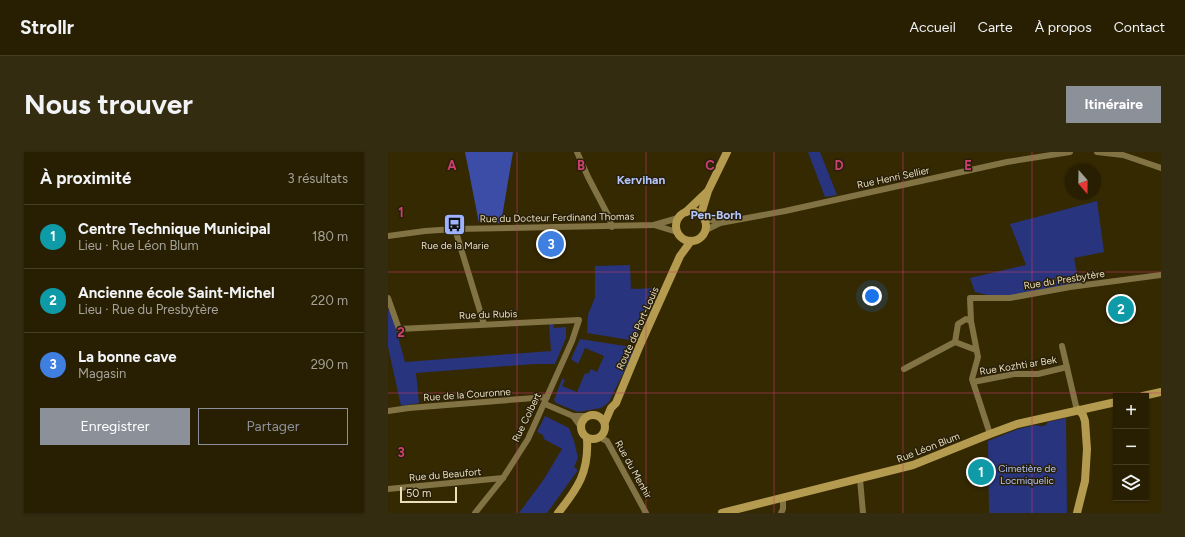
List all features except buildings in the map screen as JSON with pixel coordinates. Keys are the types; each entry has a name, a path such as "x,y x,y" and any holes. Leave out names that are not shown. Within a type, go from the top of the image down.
{"main road":[{"path":"703,216 708,191 727,152"},
{"path":"680,256 676,224 678,218 708,191"},
{"path":"678,234 684,240 696,241 702,237 706,230 707,223 703,216 695,211 686,212"},
{"path":"680,256 691,241"},
{"name":"Route de Port-Louis","path":"598,416 616,403 680,256"},
{"path":"1149,395 1161,392"},
{"name":"Rue Léon Blum","path":"724,513 913,465 1017,424 1113,403"},
{"name":"Route de Port-Louis","path":"605,422 611,408"},
{"path":"1077,513 1085,481 1087,449 1085,421 1079,410"},
{"path":"558,513 574,493 586,469 588,452 587,439 582,432 582,421 587,416 598,416 605,422 605,433 588,452"},
{"path":"587,439 599,438"}],"street":[{"path":"577,152 609,217 612,227"},
{"name":"Rue Henri Sellier","path":"706,230 720,223 785,211 1007,162 1070,152"},
{"path":"1097,152 1123,155 1161,168"},
{"name":"Rue Henri Sellier","path":"703,216 720,223"},
{"name":"Rue du Docteur Ferdinand Thomas","path":"388,236 425,231 654,225 678,218"},
{"name":"Rue du Docteur Ferdinand Thomas","path":"654,225 678,234"},
{"path":"455,230 484,324"},
{"name":"Rue du Presbytère","path":"971,321 970,298 1010,298 1070,287 1161,275"},
{"path":"388,298 389,306"},
{"name":"Rue du Rubis","path":"389,306 399,329 579,320"},
{"path":"955,342 958,324 966,319 971,321 978,357 972,379 990,434"},
{"name":"Rue Colbert","path":"475,513 503,478 528,439 572,341 579,320"},
{"path":"904,369 955,342 976,350"},
{"name":"Rue Kozhti ar Bek","path":"1062,346 1076,406 1079,410"},
{"name":"Rue Kozhti ar Bek","path":"973,382 1014,374 1038,374 1066,367"},
{"name":"Rue de la Couronne","path":"388,411 547,397"},
{"path":"545,404 573,416 587,416"},
{"path":"573,416 581,427"},
{"name":"Rue du Menhir","path":"599,438 606,441 646,513"},
{"name":"Rue du Beaufort","path":"388,489 503,478"},
{"path":"860,479 863,513"},
{"path":"781,513 783,509 783,498"}],"green space":[{"path":"808,152 820,152 837,195 825,197"},
{"path":"1097,201 1104,252 1074,258 1079,283 1018,295 996,297 975,292 970,278 1026,265 1010,224"},
{"path":"630,265 631,289 657,288 636,341 587,333 588,315 595,297 595,266"},
{"path":"388,310 392,315 405,362 551,351 549,323 553,323 554,328 566,327 566,338 555,364 534,364 416,373 419,403 401,406 388,347"},
{"path":"580,339 632,347 634,351 609,402 601,408 578,412 556,403 554,400 562,379 565,380 562,386 577,392 585,373 588,374 591,369 597,372 604,356 585,348 578,364 571,359"},
{"path":"545,416 569,428 578,458 574,467 578,470 547,513 519,513 544,479 562,449 544,439 543,435 537,432"},
{"name":"Cimetière de Locmiquelic","path":"1066,418 1067,513 989,513 988,441 1018,429 1036,425 1043,426 1048,422"}],"shaded area":[{"path":"465,152 513,152 501,223 479,223"}],"place":[{"name":"Rue de la Marie","path":"455,225"},
{"name":"La bonne cave","path":"551,244"},
{"name":"Ancienne école Saint-Michel","path":"1121,309"},
{"name":"Centre Technique Municipal","path":"981,472"}],"district":[{"name":"Kervihan","path":"641,180"},
{"name":"Pen-Borh","path":"716,215"}]}
